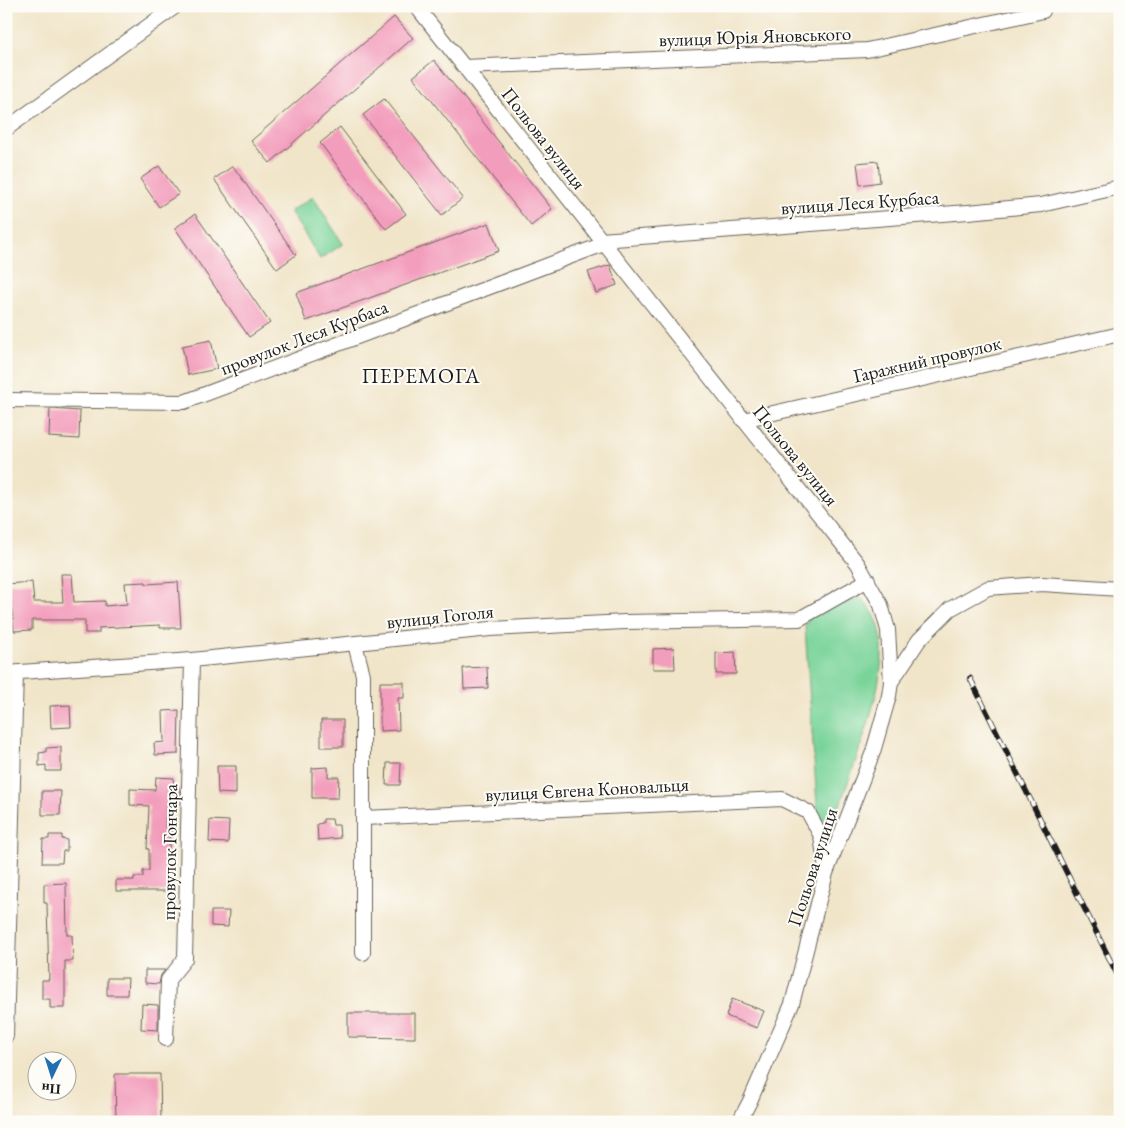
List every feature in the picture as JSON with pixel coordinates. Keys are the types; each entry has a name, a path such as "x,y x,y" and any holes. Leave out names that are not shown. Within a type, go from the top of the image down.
{"street":[{"path":"6,129 176,6"},
{"name":"Польова вулиця","path":"416,6 858,564 881,605 888,630 892,682 889,696 873,752 826,873 792,1004 739,1122"},
{"name":"вулиця Юрія Яновського","path":"464,67 867,50 1043,11"},
{"name":"вулиця Леся Курбаса","path":"602,242 1041,205 1120,187"},
{"name":"провулок Леся Курбаса","path":"6,400 184,402 602,242"},
{"name":"Гаражний провулок","path":"743,420 1120,334"},
{"name":"вулиця Гоголя","path":"11,673 192,660 490,628 625,622 799,619 868,580"},
{"path":"892,682 919,640 931,628 950,610 988,588 1042,584 1120,589"},
{"path":"355,644 363,675 363,953"},
{"name":"провулок Гончара","path":"166,1039 168,980 185,959 192,660"},
{"path":"6,1036 11,673"},
{"name":"вулиця Євгена Коновальця","path":"364,818 782,799 808,812 821,836 826,873"}],"green space":[{"path":"313,197 343,244 320,259 290,211"},
{"path":"860,598 873,613 880,631 882,656 878,684 863,739 835,820 818,819 805,627 808,619 844,600"}],"building":[{"path":"394,17 413,38 270,163 251,141"},
{"path":"434,60 552,209 531,226 413,77"},
{"path":"384,99 463,198 442,215 363,115"},
{"path":"340,127 406,214 386,229 320,143"},
{"path":"878,161 880,182 860,185 857,163"},
{"path":"159,166 179,194 159,207 140,179"},
{"path":"233,166 296,255 277,269 214,179"},
{"path":"195,214 270,323 249,337 175,228"},
{"path":"489,223 499,251 306,321 296,293"},
{"path":"610,265 617,285 596,293 588,272"},
{"path":"211,340 217,369 188,375 182,346"},
{"path":"50,409 80,411 79,439 49,437"},
{"path":"61,574 72,574 74,602 105,601 105,606 127,604 125,583 178,582 181,628 160,628 160,625 99,628 99,633 85,633 85,620 32,620 32,630 14,631 11,601 6,601 6,584 32,582 34,602 63,602"},
{"path":"674,648 675,669 653,669 653,649"},
{"path":"735,652 736,674 716,674 716,653"},
{"path":"487,667 488,688 464,689 463,668"},
{"path":"380,682 404,682 404,698 398,698 399,730 380,731"},
{"path":"70,705 71,727 51,728 50,706"},
{"path":"179,710 178,754 155,755 154,743 164,742 163,711"},
{"path":"321,720 343,720 343,747 321,747"},
{"path":"61,747 61,771 46,771 46,765 39,766 39,753 46,752 46,748"},
{"path":"387,763 401,763 400,785 386,785"},
{"path":"217,766 236,766 236,794 218,793"},
{"path":"328,767 328,777 339,777 338,798 312,798 312,768"},
{"path":"156,777 174,778 173,787 180,788 180,797 177,797 177,809 166,808 165,827 170,827 169,850 167,850 167,891 116,891 116,880 134,880 134,877 143,877 143,871 149,871 149,849 147,849 149,806 130,805 130,789 155,790"},
{"path":"42,791 61,791 60,815 42,815"},
{"path":"323,819 332,819 333,825 339,825 340,838 318,840 317,824 323,823"},
{"path":"210,820 229,821 228,843 209,842"},
{"path":"49,835 62,835 62,839 67,840 67,851 63,851 62,863 42,863 43,839 49,839"},
{"path":"66,883 67,935 72,935 73,961 65,961 65,1008 50,1008 50,999 42,999 42,980 49,980 47,903 44,903 44,884"},
{"path":"211,911 229,911 228,927 211,926"},
{"path":"145,970 165,970 161,975 159,984 145,983"},
{"path":"107,978 128,978 127,995 107,995"},
{"path":"732,999 764,1011 757,1028 726,1016"},
{"path":"142,1004 158,1005 158,1030 141,1029"},
{"path":"348,1013 415,1013 415,1038 348,1037"},
{"path":"115,1074 160,1074 161,1122 116,1122"}],"railway":[{"path":"970,678 1120,980"}],"district":[{"name":"ПЕРЕМОГА","path":"421,376"}]}
